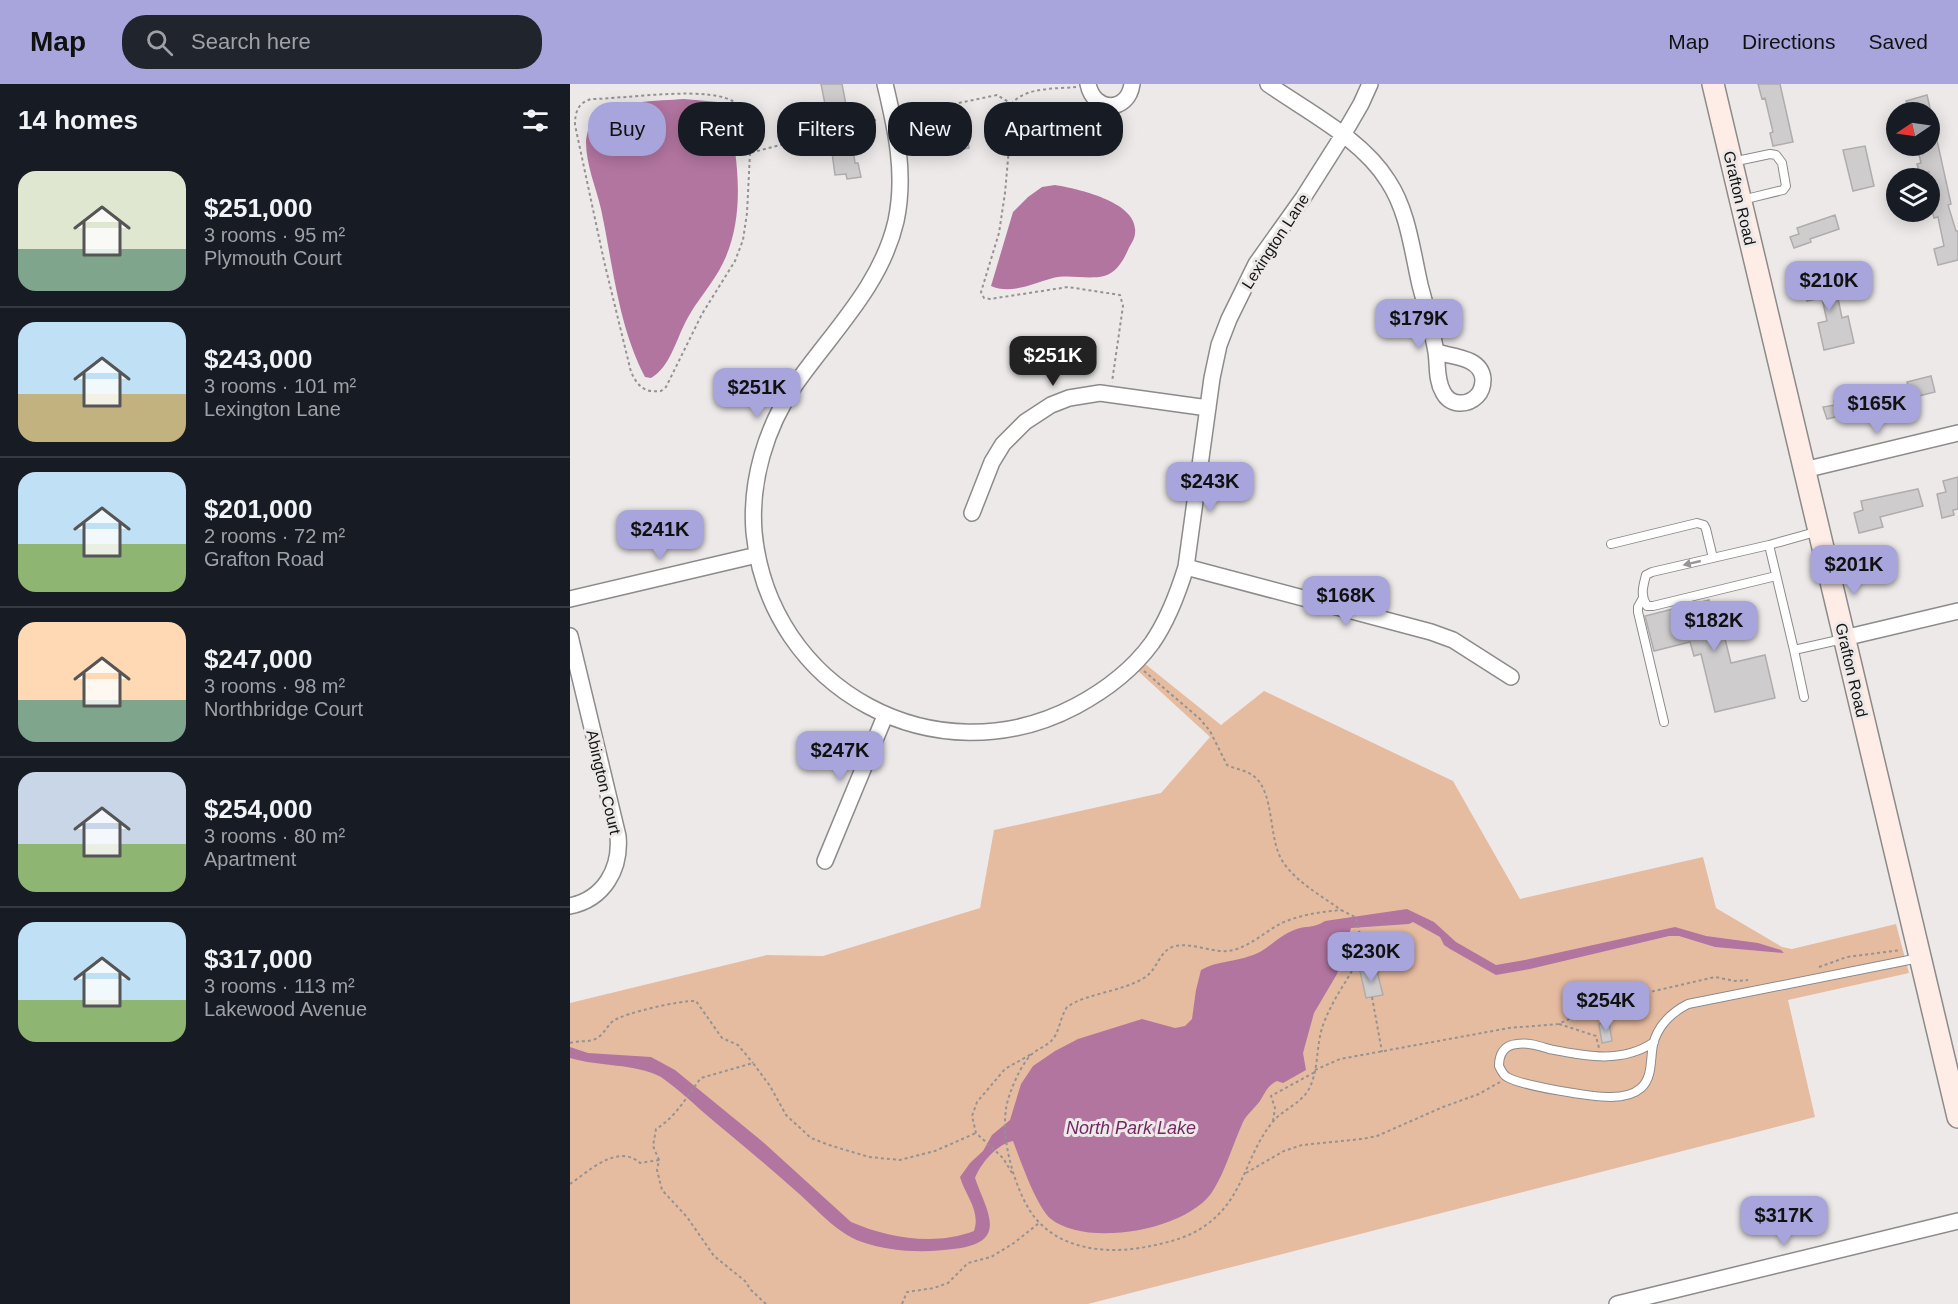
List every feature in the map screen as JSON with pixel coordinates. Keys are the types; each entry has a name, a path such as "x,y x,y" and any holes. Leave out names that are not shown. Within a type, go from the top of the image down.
{"street":[{"name":"Lexington Lane","path":"885,84 890,102"},
{"path":"1088,85 1095,100 1109,106 1117,105 1128,96 1132,84"},
{"path":"1268,84 1343,135 1376,162 1397,196 1404,216 1436,352"},
{"name":"Lexington Lane","path":"899,156 896,221 889,246 864,294 794,386 770,431 757,479 754,507 757,555 772,602 785,626 819,670 838,686 885,716 938,730 992,732 1044,721 1092,698 1135,663 1152,642 1167,617 1186,567 1219,345 1240,294 1256,264 1303,198 1343,135 1370,84"},
{"name":"Grafton Road","path":"1713,84 1844,638 1911,954 1955,1093 1958,1117"},
{"path":"972,513 992,462 1003,444 1017,428 1042,410 1069,398 1111,393 1208,408"},
{"path":"1804,470 1958,433"},
{"path":"570,598 757,555"},
{"path":"1186,567 1431,632 1453,640 1511,677"},
{"path":"1844,638 1958,611"},
{"name":"Abington Court","path":"570,636 619,849 612,876 603,888 591,898 570,906"},
{"path":"825,861 885,716"},
{"path":"1617,1304 1958,1221"}],"lane":[{"path":"1731,162 1770,153 1776,155 1782,163 1786,186 1783,190 1740,200"},
{"path":"1611,544 1697,524 1704,525 1706,529 1713,558"},
{"path":"1776,576 1653,606 1647,606 1643,598 1642,590 1646,575 1819,531"},
{"path":"1769,545 1804,698"},
{"path":"1643,598 1638,612 1664,722"},
{"path":"1794,650 1844,638"},
{"path":"1654,1042 1630,1054 1601,1056 1572,1054 1517,1043 1505,1047 1499,1059 1499,1066 1507,1077 1546,1088 1608,1097 1624,1096 1644,1085 1651,1069 1654,1042 1658,1031 1666,1020 1688,1004 1911,954"}],"path":[{"path":"1014,102 1019,96 1032,91 1088,85"},
{"path":"671,89 591,99 584,102 574,114 604,261 631,372 638,386 646,390 661,391 666,387 702,314 735,261 743,240 747,213 750,156"},
{"path":"729,95 736,102"},
{"path":"962,102 997,95 1009,102"},
{"path":"765,149 888,117"},
{"path":"1008,156 999,233 982,295 984,298 996,298 1068,287 1120,295 1123,306 1111,393"},
{"path":"1135,663 1200,719 1214,737 1227,765 1248,772 1261,783 1276,847 1283,862 1297,877 1354,917 1359,927 1360,955 1322,1028 1311,1084 1303,1098 1273,1121 1261,1138 1233,1196 1217,1216 1192,1234 1136,1249 1095,1249 1061,1238 1039,1222 1030,1210 1003,1158 976,1133 972,1116 977,1102 1005,1069 1045,1046 1055,1036 1067,1007 1136,983 1149,975 1164,952 1170,948 1180,946 1220,952 1233,950 1299,917 1341,910"},
{"path":"1814,968 1847,957 1911,954"},
{"path":"1273,1121 1275,1108 1271,1096 1340,1059 1509,1028 1558,1024 1611,1001 1715,977 1735,981 1755,980"},
{"path":"1372,997 1382,1052"},
{"path":"570,1043 589,1042 597,1038 608,1029 612,1022 621,1017 676,1002 696,1001 722,1038 738,1045 753,1063 770,1086 786,1115 811,1138 869,1157 900,1160 935,1150 976,1133"},
{"path":"1558,1024 1596,1036 1601,1056"},
{"path":"1015,1178 1006,1143 1007,1101 1033,1053"},
{"path":"753,1063 701,1078 687,1100 667,1122 656,1129 653,1146 659,1160 657,1170 662,1190 687,1217 714,1256 745,1281 766,1304"},
{"path":"1246,1173 1284,1151 1302,1145 1377,1136 1479,1094 1507,1077"},
{"path":"570,1184 613,1157 634,1158 640,1163 659,1160"},
{"path":"902,1304 907,1292 934,1288 948,1283 968,1263 991,1257 1014,1243 1039,1222"}],"shaded area":[{"path":"1144,663 1221,725 1264,691 1453,781 1520,899 1703,857 1716,908 1782,947 1792,949 1896,924 1909,973 1788,1000 1815,1117 1088,1304 570,1304 570,1003 767,955 823,956 980,908 994,830 1161,793 1210,737 1138,671"}],"water":[{"path":"684,99 718,102 678,102 678,156 736,156 738,187 735,226 723,263 682,328 668,360 651,378 645,377 628,337 601,209 586,151 588,132 588,156 666,156 666,102 642,102"},
{"path":"1055,185 1105,199 1118,205 1127,213 1134,222 1135,235 1121,262 1116,269 1104,276 1059,277 1014,289 991,286 1013,212 1042,187"},
{"name":"North Park Lake","path":"1407,909 1434,922 1456,942 1496,965 1675,927 1706,936 1758,943 1784,953 1715,947 1679,936 1669,936 1496,975 1450,949 1444,945 1440,937 1413,922 1351,928 1337,974 1314,1013 1303,1053 1306,1070 1283,1083 1277,1081 1267,1089 1243,1122 1214,1189 1202,1203 1184,1215 1162,1224 1137,1230 1112,1233 1067,1228 1045,1213 1029,1182 1013,1141 1001,1146 990,1155 975,1178 990,1221 985,1238 976,1244 961,1248 936,1251 886,1248 853,1238 827,1220 776,1173 661,1077 640,1069 570,1058 570,1047 588,1053 651,1057 675,1070 763,1142 851,1222 896,1236 928,1239 959,1236 974,1231 976,1224 974,1210 960,1177 983,1151 992,1135 1010,1120 1021,1084 1033,1066 1078,1039 1142,1019 1175,1028 1185,1026 1192,1019 1201,970 1256,954 1294,930 1325,921"}],"building":[{"path":"821,84 842,84 845,102 825,102"},
{"path":"1758,84 1780,84 1793,142 1773,146 1770,133 1773,132 1765,98 1762,99"},
{"path":"1927,95 1929,102 1906,102"},
{"path":"1865,146 1874,186 1853,191 1843,150"},
{"path":"1940,154 1951,204 1948,205 1956,231 1958,231 1958,260 1938,265 1934,249 1944,246 1939,222 1940,168 1918,168 1917,164 1921,163 1919,156 1940,156"},
{"path":"832,156 854,156 861,177 847,179 846,174 835,175"},
{"path":"1835,215 1839,229 1810,239 1811,242 1794,248 1790,237 1799,234 1797,228"},
{"path":"1833,274 1842,318 1848,316 1854,343 1824,350 1818,323 1827,321 1822,298 1807,301 1802,280"},
{"path":"1931,376 1935,392 1827,419 1823,407 1835,405 1834,401 1863,394 1862,390 1880,386 1882,392"},
{"path":"1958,477 1958,509 1953,510 1954,515 1942,518 1937,494 1946,492 1943,481"},
{"path":"1918,489 1923,506 1880,517 1883,527 1859,533 1854,513 1863,510 1861,501"},
{"path":"1709,600 1710,607 1733,602 1738,623 1722,627 1731,663 1765,655 1775,698 1715,712 1701,654 1694,656 1690,642 1654,651 1645,616"},
{"path":"1376,967 1383,995 1366,998 1360,971"},
{"path":"1609,1022 1612,1041 1602,1043 1599,1024"}]}
